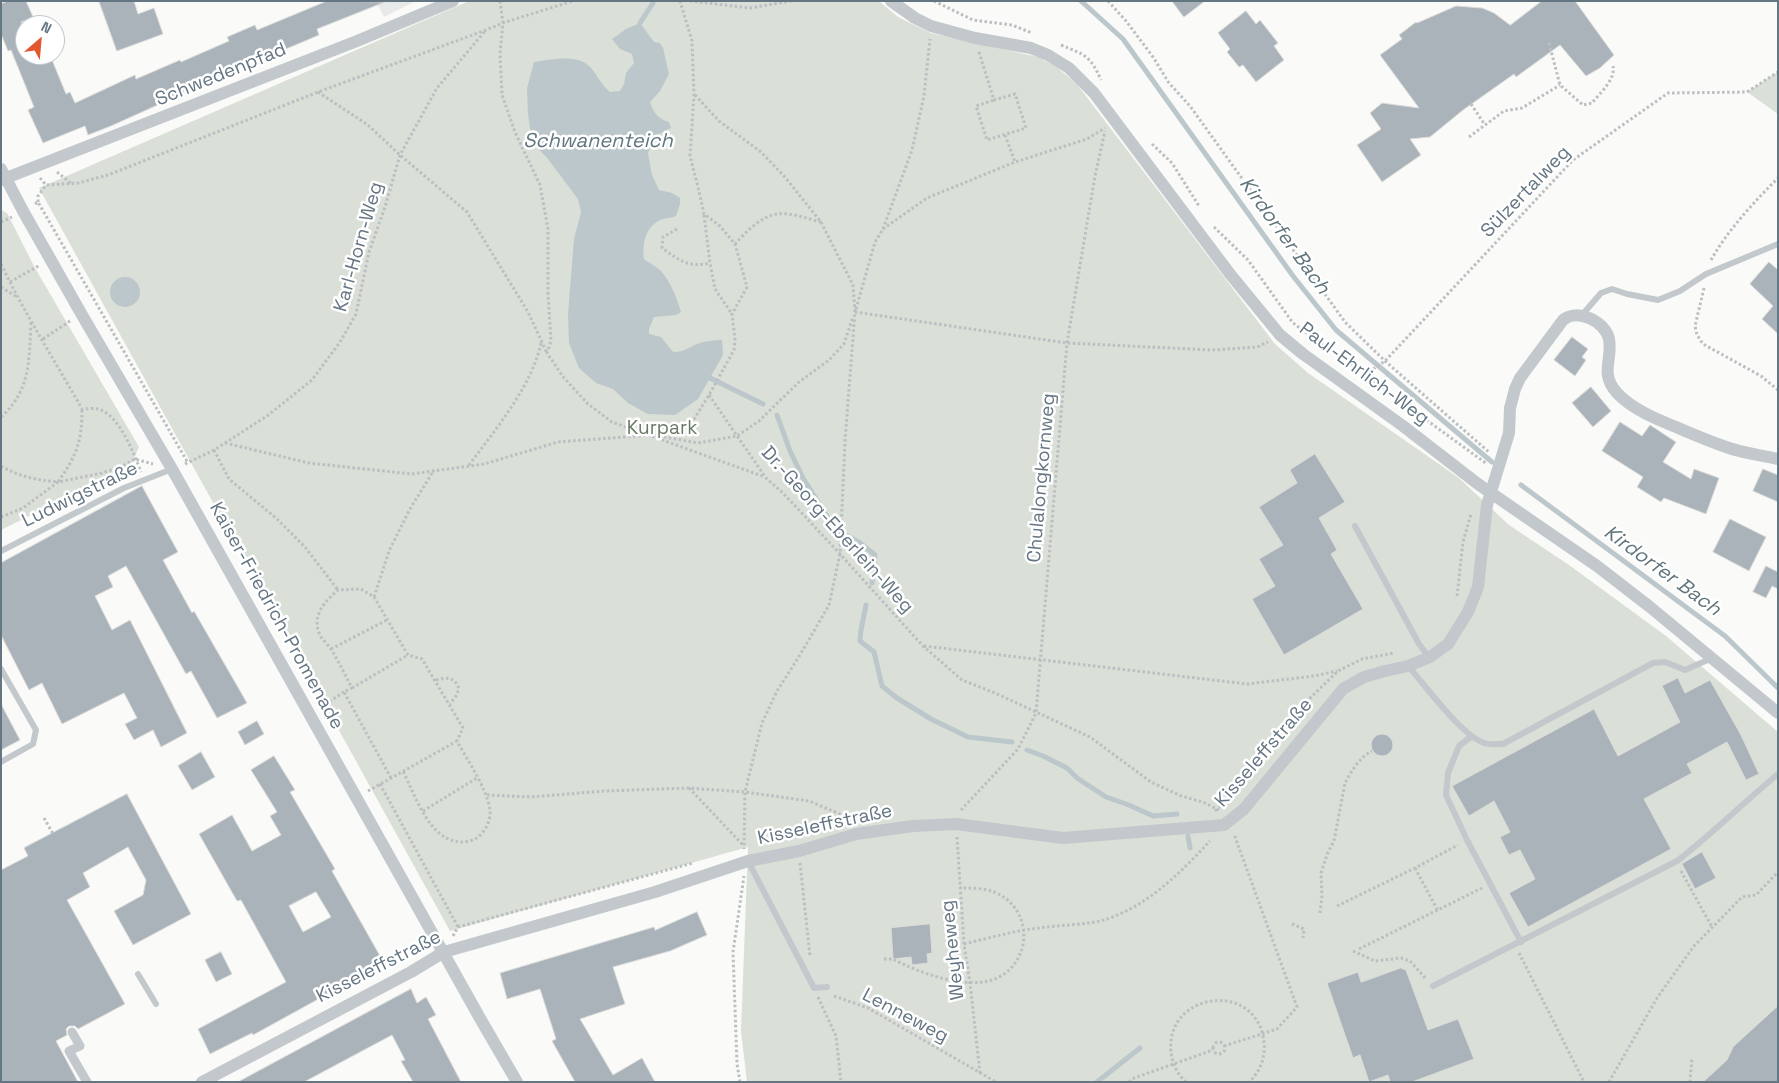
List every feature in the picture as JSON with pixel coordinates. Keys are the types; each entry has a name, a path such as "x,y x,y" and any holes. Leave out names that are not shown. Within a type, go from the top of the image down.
{"street":[{"name":"Schwedenpfad","path":"3,176 47,164 358,41 452,1"},
{"name":"Paul-Ehrlich-Weg","path":"891,1 915,18 931,26 975,38 1031,48 1062,62 1094,93 1109,124 1280,335 1302,354 1403,426 1478,484 1597,566 1650,606 1778,713"},
{"name":"Kaiser-Friedrich-Promenade","path":"3,176 172,469 517,1082"},
{"path":"1582,315 1594,320 1605,330 1608,338 1606,370 1608,382 1628,402 1656,419 1727,448 1778,459"},
{"name":"Kisseleffstraße","path":"202,1082 410,972 444,952 655,892 747,862 799,851 856,834 956,820 1063,838 1229,829 1343,689 1364,677 1408,666 1430,657 1448,644 1468,612 1478,587 1487,505 1510,433 1512,398 1520,378 1565,318 1582,315"},
{"path":"72,1032 80,1046 69,1051 87,1082"}],"lane":[{"path":"1582,315 1601,293 1612,289 1658,300 1680,291 1706,274 1778,244"},
{"name":"Ludwigstraße","path":"1,551 124,488 172,469"},
{"path":"1355,526 1419,644 1430,657"},
{"path":"1408,666 1456,722 1472,736 1485,744 1503,744 1653,663 1665,662 1685,670 1712,658"},
{"path":"1,669 36,730 34,744 1,762"},
{"path":"1472,736 1459,746 1448,773 1446,795 1467,840 1521,942"},
{"path":"1433,986 1677,861 1704,840 1778,774"},
{"path":"747,862 814,988 827,987"},
{"path":"138,974 156,1004"}],"path":[{"path":"500,1 503,23 500,54 502,95 514,132 540,185 548,229 550,341 547,353"},
{"path":"46,185 78,183 108,175 318,92 503,23 573,1"},
{"path":"172,469 188,463 225,443 309,463 412,474 484,464 558,442 651,435 692,424 734,350 735,339 732,314 716,289 710,263 704,214 690,156 694,95 692,41 680,1"},
{"path":"690,1 750,8 791,1"},
{"path":"1108,1 1126,21 1153,57 1169,83 1190,106 1345,322 1384,362 1489,452 1499,465"},
{"path":"651,435 698,443 737,436 758,421 799,382 829,360 844,344 875,242 883,229 912,150 924,96 931,26"},
{"name":"Karl-Horn-Weg","path":"225,443 267,416 312,380 340,342 356,314 369,252 385,207 400,155 437,88 486,30"},
{"path":"975,38 994,100"},
{"path":"1549,43 1560,85 1583,105 1592,103 1612,78 1613,66"},
{"name":"Sülzertalweg","path":"1499,465 1366,374 1384,362 1400,346 1573,160 1668,93 1747,92 1778,72"},
{"path":"1469,136 1504,111 1522,108 1560,85"},
{"path":"318,92 368,125 467,212 528,312 547,353 564,378 588,404 612,422 766,478"},
{"path":"1015,94 1026,128 987,140 976,106 994,100 1015,94"},
{"path":"694,95 719,121 761,152 784,176 822,222 853,285 855,312 845,441 840,554 829,605 777,691 762,723 745,792 744,847"},
{"path":"1471,104 1485,125"},
{"path":"883,229 927,198 1015,162 1087,139 1109,124"},
{"name":"Chulalongkornweg","path":"956,820 1018,749 1036,714 1067,343 1095,176 1109,124"},
{"path":"1005,135 1015,162"},
{"path":"30,168 46,185"},
{"path":"1778,178 1738,222 1718,248 1706,274 1695,326 1703,344 1761,376 1778,390"},
{"path":"46,185 38,196 38,202 188,463"},
{"path":"23,212 38,202"},
{"path":"704,214 720,226 735,244 747,287 732,314"},
{"path":"735,244 746,232 777,214 792,215 822,222"},
{"path":"677,230 663,237 662,248 683,263 701,265 710,263"},
{"path":"1,264 17,297 82,409 82,430 77,452 58,482 23,508 1,518"},
{"path":"10,282 35,268"},
{"path":"1,287 17,297"},
{"path":"855,312 1067,343 1212,350 1242,349 1257,347 1280,335"},
{"path":"1,418 19,397 27,377 31,322"},
{"path":"43,339 67,323"},
{"path":"468,466 518,394 538,356 542,342"},
{"name":"Dr.-Georg-Eberlein-Weg","path":"710,395 766,478 784,494 923,646 962,680 995,693 1090,738 1151,782 1181,796 1203,802 1218,809"},
{"path":"82,409 98,409 111,416 135,455 144,480"},
{"path":"214,450 228,479 276,519 305,547 338,590"},
{"path":"1,466 23,477 40,481 58,482 102,473 121,467 136,458"},
{"path":"374,597 388,551 410,509 434,470"},
{"path":"1456,601 1463,542 1478,484"},
{"path":"352,688 331,649 321,637 317,626 318,613 325,601 338,590 361,589 374,597 408,655 422,659 463,728 457,741 357,798"},
{"path":"331,649 387,620"},
{"path":"923,646 1247,684 1314,676 1338,671 1362,659 1397,653"},
{"path":"310,714 408,655"},
{"path":"1210,814 1244,785 1303,705 1338,671"},
{"path":"436,680 446,678 452,679 457,683 459,689 450,704"},
{"path":"344,692 391,778"},
{"path":"402,771 423,811 439,834 453,841 468,842 478,838 488,825 490,816 487,795 457,741"},
{"path":"1320,913 1322,896 1320,873 1334,841 1345,783 1364,755 1372,750"},
{"path":"423,811 477,778"},
{"path":"380,784 458,927"},
{"path":"688,788 744,847"},
{"path":"487,795 530,797 605,791 688,788 745,792 809,801 862,824"},
{"path":"44,818 53,834"},
{"name":"Weyheweg","path":"956,820 964,944 980,1073"},
{"path":"964,944 1025,930 1105,920 1120,914 1158,892 1194,858 1229,829 1297,1006 1277,1029 1262,1032 1224,1046"},
{"path":"1337,906 1467,840"},
{"path":"735,851 744,847 754,847"},
{"path":"799,851 811,959"},
{"path":"444,952 458,927 696,862"},
{"path":"740,1082 737,1064 733,952 747,862"},
{"path":"1415,868 1438,911"},
{"path":"1682,872 1712,927"},
{"path":"1609,1082 1657,998 1694,946 1742,897 1756,895 1778,872"},
{"path":"1359,949 1490,884"},
{"path":"884,958 893,959 920,971 953,981 970,983 992,980 1006,973 1015,964 1022,950 1025,930 1018,911 1008,899 994,892 977,888 960,888"},
{"path":"1292,924 1304,929 1303,938"},
{"path":"1521,942 1517,949 1584,1082"},
{"path":"1353,951 1375,961 1401,958 1410,961 1433,986"},
{"path":"814,988 836,1036 842,1082"},
{"name":"Lenneweg","path":"814,988 868,1008 996,1082"},
{"path":"1186,1082 1173,1064 1170,1045 1175,1027 1186,1012 1202,1002 1220,1000 1238,1005 1253,1016 1262,1032 1265,1042 1263,1062 1250,1082"},
{"path":"1213,1050 1213,1045 1217,1042 1222,1043 1224,1046"},
{"path":"1213,1050 1217,1054 1221,1053 1224,1050 1224,1046"},
{"path":"1129,1082 1134,1078 1213,1050"},
{"path":"1690,1082 1692,1057"}],"shaded area":[{"path":"376,1 416,1 384,17"}],"green space":[{"name":"Kurpark","path":"469,1 879,1 898,17 931,33 1038,57 1055,66 1076,83 1275,344 1308,373 1459,478 1509,525 1569,565 1666,636 1778,732 1778,1082 747,1082 741,1031 748,847 450,931 39,188"},
{"path":"1778,72 1778,114 1747,92"},
{"path":"1,210 7,213 35,268 139,447 131,465 1,530"}],"water":[{"name":"Schwanenteich","path":"640,23 654,42 660,43 663,48 669,74 660,91 650,102 656,115 669,122 671,128 655,136 648,153 652,175 659,190 672,193 680,198 676,216 660,220 651,227 644,242 643,253 644,259 665,275 676,296 681,312 676,315 654,317 649,334 661,337 673,352 683,351 703,342 722,340 723,355 698,399 675,415 648,414 628,403 613,389 596,383 579,368 569,343 568,314 574,239 581,212 578,199 548,159 532,142 528,114 527,88 534,62 569,59 582,62 591,68 610,92 620,91 624,84 626,73 634,63 632,54 620,49 612,39 626,29"},
{"path":"125,277 136,281 140,292 136,303 125,307 114,303 110,292 114,281"}],"building":[{"path":"8,1 26,1 32,15 15,15 15,60 11,50 8,51 1,34 1,4"},
{"path":"99,1 134,1 138,14 154,8 163,34 117,51"},
{"path":"327,1 385,2 317,29 319,35 286,49 285,46 230,69 230,71 192,87 193,89 88,135 85,126 43,143 28,110 34,107 17,65 54,65 66,94 70,92 75,103 135,75 136,79 180,60 181,62 229,41 227,37 255,25 257,30"},
{"path":"1172,1 1205,1 1184,17"},
{"path":"1542,1 1575,1 1614,55 1600,68 1586,76 1560,45 1516,77 1514,74 1463,110 1430,137 1410,139 1421,155 1382,182 1357,145 1381,129 1370,113 1382,103 1419,108 1380,55 1402,39 1399,35 1416,22 1456,6 1482,8 1494,13 1510,25"},
{"path":"1246,11 1256,24 1260,20 1278,43 1274,46 1284,60 1256,82 1243,65 1239,67 1227,52 1230,49 1218,33"},
{"path":"1769,262 1778,270 1778,334 1762,319 1773,306 1750,284"},
{"path":"1572,337 1588,349 1582,357 1586,360 1575,376 1554,360"},
{"path":"1591,387 1611,411 1593,427 1572,403"},
{"path":"1620,422 1642,436 1650,425 1676,442 1663,462 1691,479 1694,469 1719,478 1706,514 1664,498 1661,502 1637,487 1643,477 1602,451"},
{"path":"1315,454 1345,502 1319,518 1337,550 1331,554 1363,609 1284,655 1252,599 1275,586 1259,559 1283,545 1259,507 1297,483 1290,470"},
{"path":"1763,469 1778,475 1778,502 1753,491"},
{"path":"142,486 178,552 163,560 192,613 194,611 247,703 217,718 191,671 186,674 126,566 108,576 113,587 95,596 112,630 130,620 187,733 161,747 153,730 134,740 125,724 137,718 124,693 62,724 42,683 29,690 1,635 1,563"},
{"path":"1730,519 1766,537 1749,571 1713,552"},
{"path":"1766,566 1778,572 1778,589 1772,586 1766,598 1753,592"},
{"path":"1678,678 1685,693 1710,680 1741,735 1759,774 1746,780 1727,742 1687,764 1692,773 1644,799 1671,849 1528,927 1509,893 1535,879 1520,850 1509,855 1500,837 1510,832 1494,801 1469,816 1452,786 1594,709 1618,756 1680,722 1662,686"},
{"path":"1,704 20,740 1,750"},
{"path":"257,721 264,734 245,745 238,732"},
{"path":"1382,734 1390,737 1393,745 1390,753 1382,756 1374,753 1371,745 1374,737"},
{"path":"201,752 215,777 192,790 178,766"},
{"path":"274,756 295,790 290,792 335,869 332,871 384,963 253,1035 252,1033 210,1054 198,1029 286,982 241,900 237,901 199,834 232,815 252,851 281,835 270,816 277,812 251,770","holes":["316,892 331,917 303,932 289,906"]},
{"path":"127,794 191,914 133,945 114,911 143,895 146,880 128,847 83,873 90,887 67,900 125,1004 78,1029 75,1026 69,1026 66,1029 67,1035 56,1041 78,1082 1,1082 1,870 28,856 24,848"},
{"path":"1702,852 1716,878 1695,889 1682,864"},
{"path":"697,912 707,935 670,951 613,967 625,1004 580,1019 613,1075 642,1058 655,1082 575,1082 552,1041 556,1039 540,989 507,999 500,973 654,927 655,930"},
{"path":"930,924 932,953 927,954 928,963 912,965 911,957 893,959 891,928"},
{"path":"221,952 232,974 216,982 205,960"},
{"path":"1401,968 1406,970 1428,1030 1458,1019 1474,1059 1412,1082 1390,1082 1388,1075 1369,1082 1360,1055 1353,1058 1327,983 1358,972 1361,982"},
{"path":"411,989 417,1003 426,997 436,1015 428,1019 461,1082 413,1082 401,1061 405,1060 392,1035 304,1082 238,1082"},
{"path":"1778,1006 1778,1082 1703,1082 1727,1060 1733,1047"}],"waterway":[{"name":"Kirdorfer Bach","path":"1081,1 1123,39 1293,276 1336,330 1492,462"},
{"name":"Kirdorfer Bach","path":"640,23 653,3"},
{"path":"710,378 763,404"},
{"path":"777,415 790,451 803,478 828,518 829,525 860,543 875,555 872,583"},
{"name":"Kirdorfer Bach","path":"1521,485 1725,636 1778,688"},
{"path":"866,605 860,641 874,652 882,686 897,698 931,719 968,737 1012,742"},
{"path":"1027,750 1067,768 1077,778 1106,797 1153,816 1177,814"},
{"path":"1188,836 1190,848"},
{"name":"Kirdorfer Bach","path":"1097,1082 1140,1048"}]}
